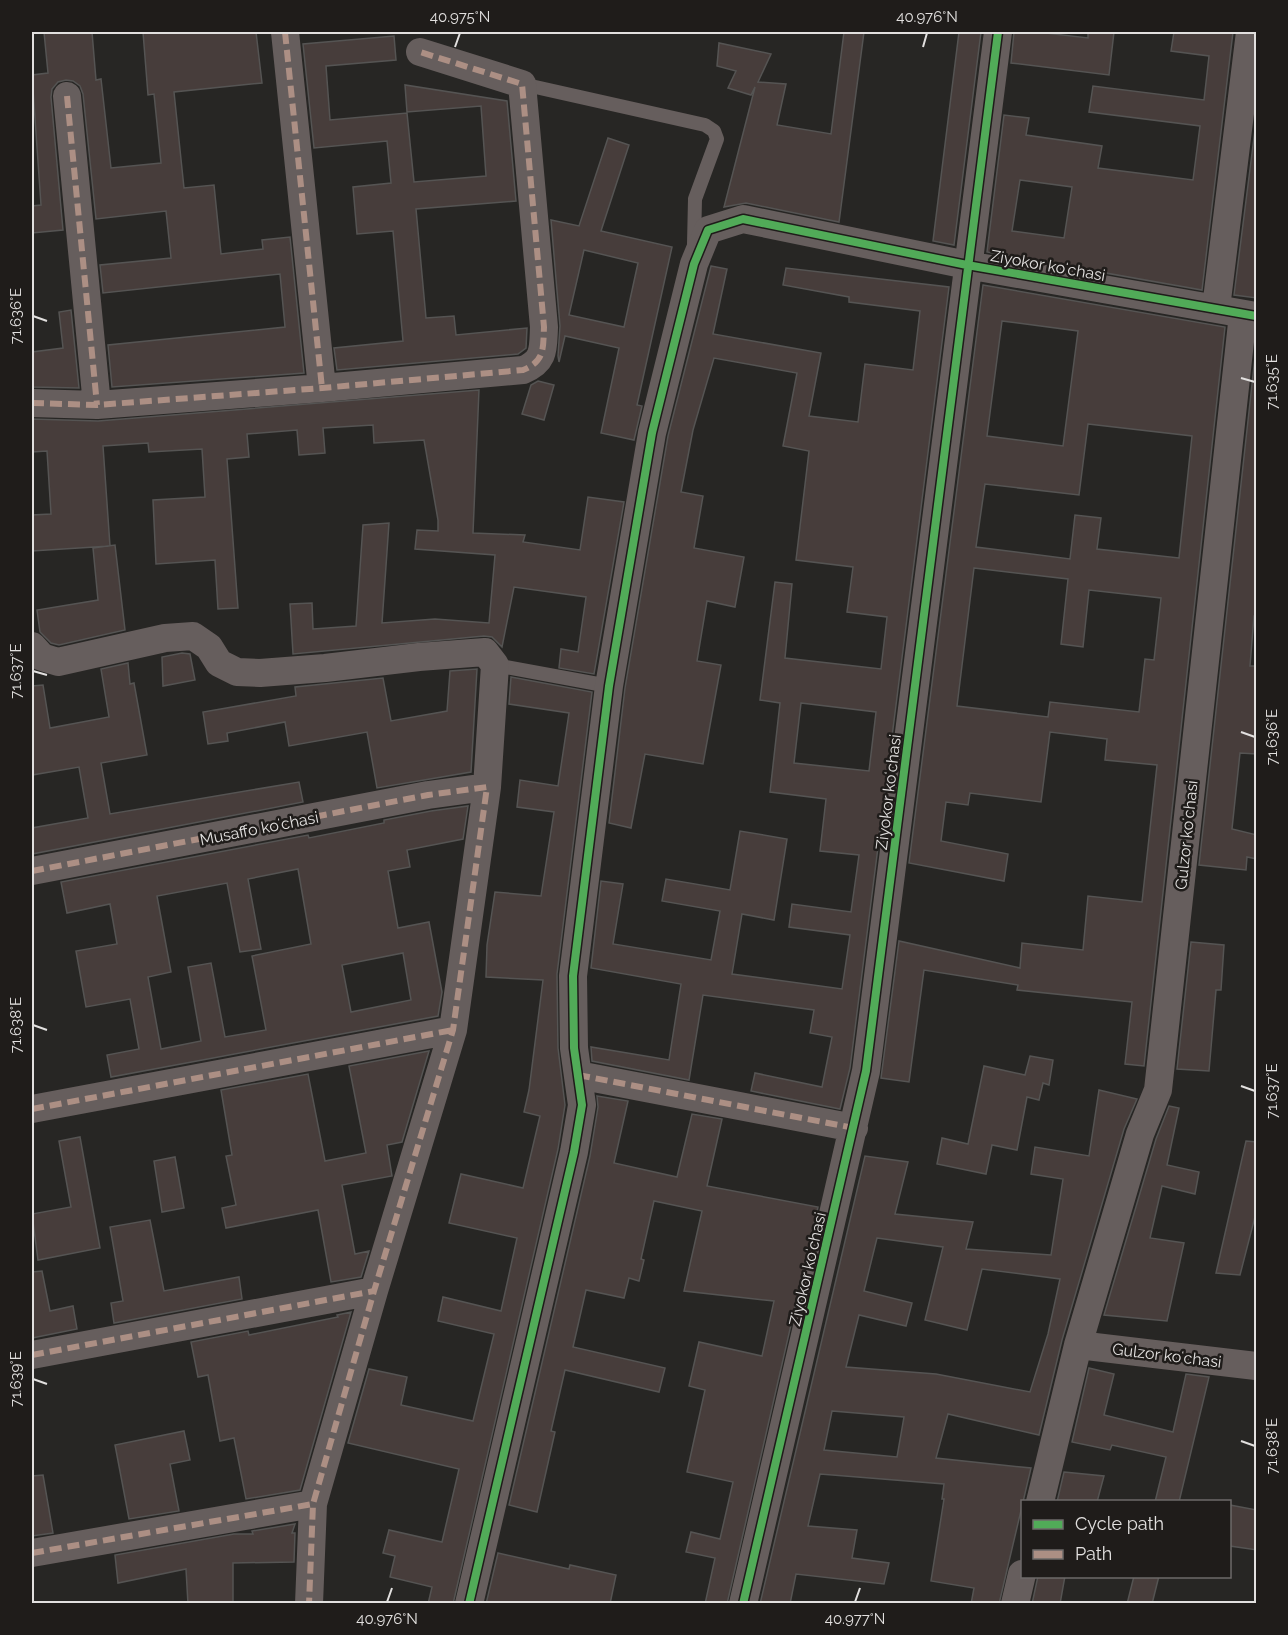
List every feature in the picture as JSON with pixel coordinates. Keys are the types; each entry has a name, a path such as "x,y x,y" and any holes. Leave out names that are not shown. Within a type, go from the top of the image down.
{"street":[{"path":"285,32 322,388"},
{"path":"469,1604 574,1152 582,1105 574,1048 573,976 609,686 652,433 694,264 708,230 743,219 967,265 998,32"},
{"name":"Gulzor koʻchasi","path":"1040,1500 1078,1345 1140,1134 1158,1090 1239,312 1250,32"},
{"path":"32,404 97,405 322,388 523,370 535,365 543,351 544,327 522,84 420,52"},
{"path":"67,96 97,405"},
{"name":"Ziyokor koʻchasi","path":"743,1604 866,1071 967,265 1239,312"},
{"path":"32,646 42,657 58,662 165,638 193,636 210,647 219,663 237,672 260,673 485,652 495,665 487,787 453,1030 374,1291 313,1504 309,1604"},
{"name":"Musaffo koʻchasi","path":"32,871 428,795 487,787"},
{"path":"32,1109 453,1030"},
{"path":"578,1075 854,1128"},
{"path":"32,1355 374,1291"},
{"name":"Gulzor koʻchasi","path":"1078,1345 1257,1366"},
{"path":"32,1553 313,1504"},
{"path":"1016,1604 1022,1578"}],"lane":[{"path":"522,84 705,125 714,131 717,139 695,199 694,264"},
{"path":"495,665 609,686"}],"building":[{"path":"44,32 92,32 96,80 101,79 111,168 161,163 154,94 148,95 143,32 256,32 262,83 174,92 184,188 214,185 221,254 263,249 262,240 290,237 304,373 112,387 108,345 285,327 280,274 103,293 100,265 171,258 166,211 96,219 83,94 80,86 73,81 58,82 52,89 51,97 63,230 32,233 32,206 41,205 32,75 48,73"},
{"path":"844,32 864,32 839,222 746,203 724,207 755,87 751,95 728,88 736,71 717,66 719,43 771,54 758,82 786,84 777,125 831,134"},
{"path":"959,32 981,32 954,245 933,241"},
{"path":"1014,32 1037,32 1088,38 1088,32 1114,32 1109,75 1011,63"},
{"path":"1174,32 1233,32 1202,290 987,252 1004,115 1029,118 1026,135 1102,146 1098,168 1193,180 1200,126 1089,112 1093,86 1204,100 1209,56 1171,51","holes":["1020,180 1072,187 1064,238 1012,231"]},
{"path":"394,36 396,60 326,66 330,120 407,113 414,182 486,176 481,106 407,112 405,85 507,101 516,201 416,209 426,318 454,316 456,335 527,328 526,348 518,354 337,370 334,348 403,341 393,231 357,234 353,187 391,183 387,141 314,148 303,44"},
{"path":"1257,114 1257,298 1234,295"},
{"path":"608,138 629,145 601,231 672,247 637,405 642,406 634,440 601,433 619,348 565,336 559,362 560,326 551,220 579,226","holes":["584,250 638,263 624,327 569,315"]},
{"path":"711,266 727,269 713,334 821,353 809,416 858,422 865,364 913,370 920,311 849,302 849,297 783,285 786,268 949,287 850,1068 840,1109 751,1091 755,1073 822,1087 832,1037 810,1033 814,1010 703,995 689,1080 592,1061 591,1047 669,1060 681,984 591,968 601,881 623,884 613,944 711,960 720,911 662,901 666,879 730,890 740,831 787,839 774,920 742,914 732,974 842,989 850,935 789,927 792,904 851,912 859,855 820,851 826,799 770,792 780,703 760,700 775,582 792,584 785,658 881,669 887,617 847,612 853,567 796,560 809,451 783,446 797,373 714,358 693,430 681,492 703,496 694,548 744,557 735,607 707,601 697,661 721,665 703,764 645,754 631,828 609,823 625,688 668,436","holes":["801,703 876,712 869,771 794,763"]},
{"path":"983,285 1225,327 1144,1066 1125,1064 1132,1002 1017,990 1018,985 924,970 909,1082 881,1078 899,941 1020,968 1022,943 1083,950 1088,896 1142,902 1157,765 1105,760 1107,739 1050,732 1041,802 970,793 968,805 946,802 941,841 1008,854 1004,881 909,863","holes":["1002,321 1078,331 1063,446 987,436","1088,424 1192,436 1179,558 1097,549 1101,518 1075,515 1070,559 976,547 985,484 1079,495","974,568 1068,579 1061,644 1083,647 1089,590 1161,598 1154,660 1145,659 1139,712 1050,702 1048,717 957,706"]},
{"path":"71,310 79,388 32,387 32,352 63,348 59,312"},
{"path":"1256,348 1257,616 1254,616 1250,666 1257,666 1257,754 1240,753 1232,829 1257,835 1257,859 1247,857 1246,870 1199,865"},
{"path":"538,381 554,385 544,420 522,414 531,385"},
{"path":"479,390 473,533 525,535 523,542 580,550 588,497 624,502 594,674 559,668 561,649 578,652 586,597 514,587 502,647 492,637 484,636 293,654 290,604 312,603 313,629 356,626 363,525 389,523 382,623 435,619 489,623 495,555 415,549 417,530 438,531 424,440 374,443 373,425 323,428 325,453 299,455 297,430 247,434 249,457 227,459 238,608 218,609 215,560 156,564 153,500 205,497 202,449 149,452 148,443 103,446 110,546 32,551 32,515 51,514 47,451 32,452 32,419 98,421"},
{"path":"115,545 125,630 59,645 51,643 40,632 37,610 98,600 93,548"},
{"path":"182,653 190,654 195,680 163,686 162,657"},
{"path":"128,663 130,684 134,683 147,755 101,763 110,814 299,782 303,802 32,854 32,828 88,818 79,767 32,775 32,686 43,685 50,728 109,717 101,669"},
{"path":"477,669 471,772 377,788 367,732 289,746 285,722 227,733 228,741 208,744 203,712 296,696 295,687 383,678 391,721 447,711 450,671"},
{"path":"511,677 592,692 557,974 558,1048 565,1105 558,1149 453,1604 428,1604 432,1587 390,1577 395,1556 383,1553 389,1530 442,1542 459,1469 348,1443 369,1369 407,1377 401,1405 473,1421 494,1334 438,1321 443,1297 501,1311 517,1238 449,1223 461,1174 523,1188 540,1116 524,1112 529,1090 543,980 486,977 487,945 495,892 541,896 554,812 517,807 520,780 558,786 569,713 509,704"},
{"path":"468,806 463,839 407,850 410,867 388,871 398,928 429,922 442,992 438,1016 111,1077 107,1055 139,1049 130,999 86,1007 76,951 117,944 110,904 67,913 61,882 308,835 309,838 431,811","holes":["298,869 311,944 252,956 266,1030 225,1037 211,963 188,967 201,1041 161,1049 148,977 171,972 157,896 227,883 240,952 261,949 248,879","403,953 411,1000 351,1012 342,965"]},
{"path":"1191,942 1224,945 1221,990 1216,990 1209,1071 1177,1069"},
{"path":"429,1051 402,1142 387,1145 392,1176 342,1185 355,1254 369,1251 361,1277 331,1282 318,1210 226,1228 222,1208 236,1205 226,1156 232,1155 221,1090 308,1074 325,1161 366,1153 349,1066"},
{"path":"1030,1056 1053,1060 1049,1085 1043,1083 1039,1100 1027,1097 1017,1150 992,1145 986,1174 937,1164 942,1138 968,1144 984,1066 1025,1075"},
{"path":"1099,1090 1137,1099 1124,1129 1062,1340 1039,1435 948,1414 936,1458 1031,1468 1023,1500 1021,1500 1021,1510 999,1604 971,1604 974,1588 931,1581 944,1499 942,1499 944,1484 820,1474 808,1526 857,1530 852,1558 889,1563 884,1584 796,1574 790,1604 760,1604 865,1156 908,1162 895,1214 973,1222 966,1249 1051,1255 1063,1179 1031,1174 1035,1147 1089,1156","holes":["877,1238 943,1247 925,1320 967,1330 982,1269 1060,1279 1048,1334 1030,1392 936,1374 846,1367 859,1315 906,1326 912,1303 864,1291","832,1411 904,1417 897,1457 824,1450"]},
{"path":"597,1096 628,1101 614,1163 677,1177 692,1114 722,1119 707,1186 818,1207 727,1604 705,1604 715,1558 686,1552 691,1532 720,1539 733,1482 687,1472 705,1390 689,1386 699,1342 762,1356 774,1301 684,1291 702,1211 654,1201 641,1259 644,1260 639,1281 629,1278 624,1298 586,1290 573,1347 665,1368 659,1392 565,1370 551,1431 555,1432 537,1512 509,1505 590,1156 598,1107"},
{"path":"1169,1106 1179,1108 1167,1165 1199,1172 1195,1194 1162,1186 1150,1238 1184,1243 1167,1321 1104,1315 1156,1139"},
{"path":"80,1137 100,1248 38,1260 32,1214 71,1207 59,1141"},
{"path":"1246,1141 1257,1142 1257,1209 1240,1275 1216,1273"},
{"path":"175,1157 184,1208 162,1212 154,1161"},
{"path":"150,1220 164,1291 239,1277 242,1299 114,1323 111,1303 123,1301 110,1227"},
{"path":"42,1271 50,1311 73,1306 77,1329 32,1338 32,1272"},
{"path":"351,1312 300,1490 246,1499 234,1438 220,1441 208,1375 198,1377 191,1342 248,1331 249,1335 338,1317 337,1315"},
{"path":"1089,1368 1114,1374 1104,1415 1173,1432 1186,1374 1209,1377 1179,1500 1155,1500 1166,1457 1112,1445 1110,1450 1072,1442"},
{"path":"184,1431 190,1460 170,1464 179,1511 129,1519 115,1445"},
{"path":"1064,1472 1104,1476 1098,1500 1057,1500"},
{"path":"43,1475 53,1533 32,1536 32,1476"},
{"path":"1231,1505 1257,1510 1257,1550 1231,1546"},
{"path":"295,1524 292,1533 295,1533 294,1562 233,1563 233,1604 188,1604 186,1569 118,1583 115,1555 234,1534 253,1534 252,1531"},
{"path":"498,1553 569,1569 570,1565 616,1575 610,1604 486,1604"},
{"path":"1038,1578 1065,1578 1060,1604 1032,1604"},
{"path":"1134,1578 1158,1578 1152,1604 1127,1604"}],"marked path":[{"path":"285,32 322,388"},
{"path":"32,403 97,405 322,388 523,370 535,363 543,348 544,327 522,84 420,52"},
{"path":"67,96 97,405"},
{"path":"32,871 428,795 487,787 453,1030 374,1291 313,1504 309,1604"},
{"path":"32,1109 453,1030"},
{"path":"578,1075 854,1128"},
{"path":"32,1355 374,1291"},
{"path":"32,1553 313,1504"}],"cycle path":[{"path":"743,1604 866,1071 998,32"},
{"path":"469,1604 574,1152 582,1105 574,1048 573,976 609,686 652,433 694,264 708,230 743,219 967,265 1256,316"}]}
